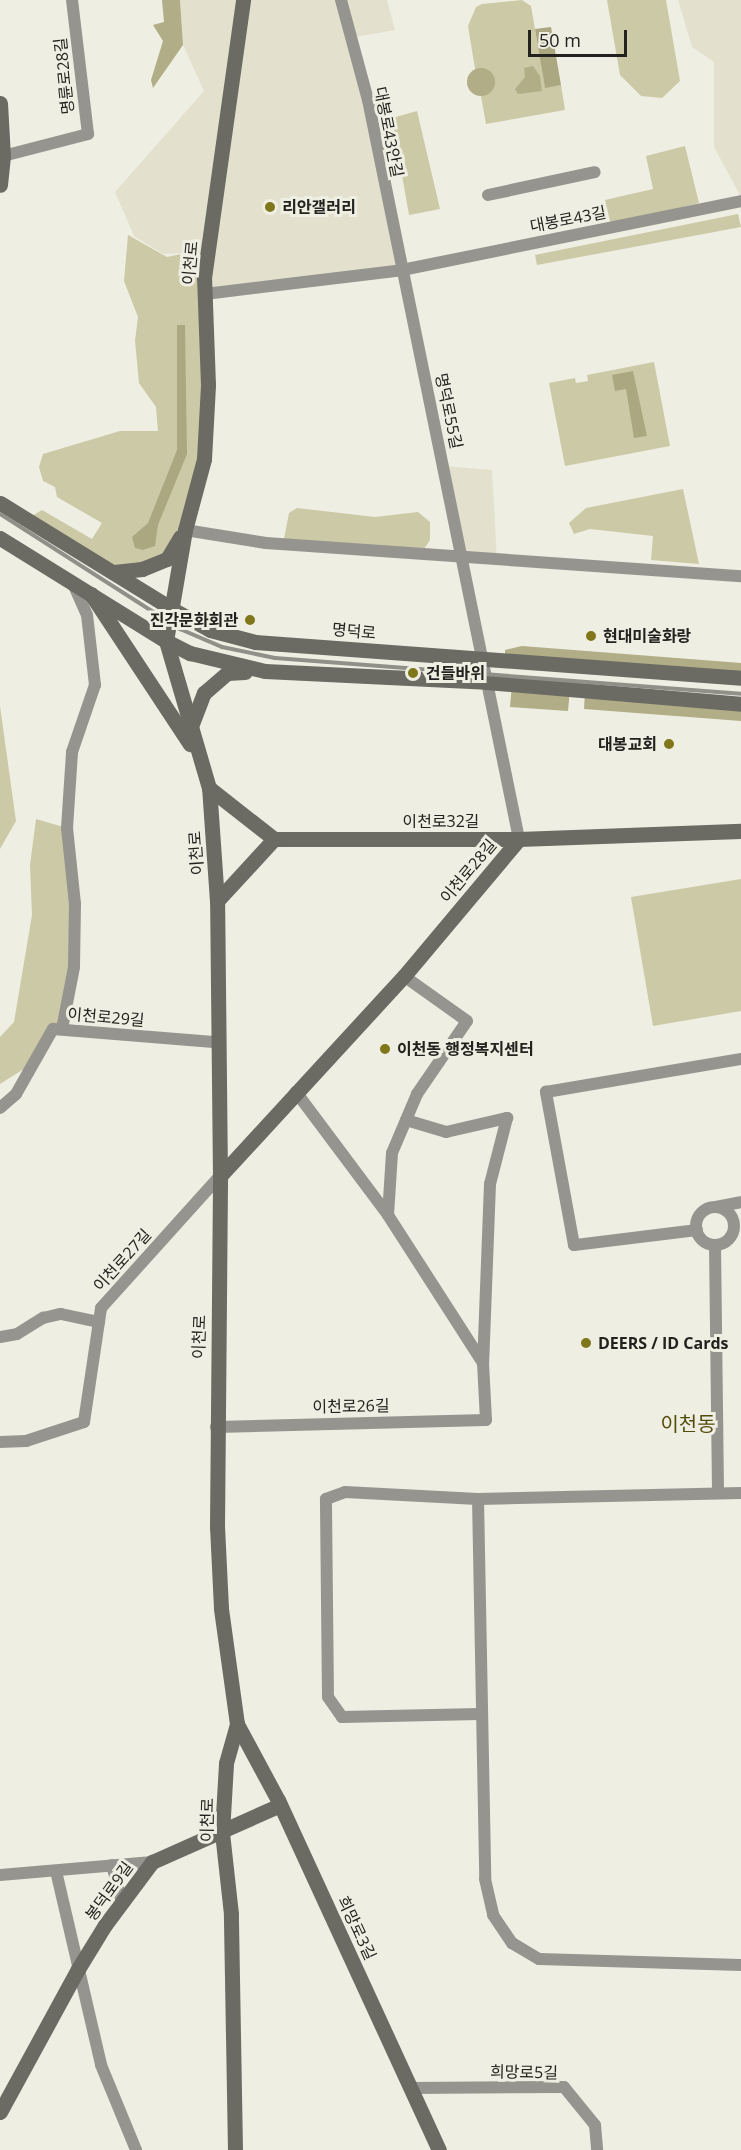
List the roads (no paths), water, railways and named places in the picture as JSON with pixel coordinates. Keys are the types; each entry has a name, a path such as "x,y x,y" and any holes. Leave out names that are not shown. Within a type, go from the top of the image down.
{"main road":[{"name":"이천로","path":"235,2150 231,1914 222,1833 226,1763 237,1724 220,1608 216,1427 220,1176 216,1042 217,901 209,788 166,641 185,530 204,459 208,384 205,294 243,0"},
{"path":"0,103 3,156 0,185"},
{"name":"명덕로","path":"0,503 171,609 210,630 255,642 741,678"},
{"path":"114,572 142,569 167,559 185,530"},
{"path":"0,538 89,591 166,641 190,652 265,671"},
{"path":"89,591 201,760"},
{"path":"190,729 204,693 227,672 265,671 486,682 741,704"},
{"path":"209,788 274,839 217,901"},
{"name":"이천로28길","path":"220,1176 404,976 519,839 741,831"},
{"name":"이천로32길","path":"274,839 519,839"},
{"name":"희망로3길","path":"237,1724 280,1805 439,2150"},
{"name":"봉덕로9길","path":"0,2112 78,1969 122,1902 152,1862 222,1833 280,1805"}],"street":[{"name":"명륜로28길","path":"3,156 88,134 72,0"},
{"name":"대봉로43안길","path":"341,0 368,100 402,270"},
{"path":"488,195 595,172"},
{"name":"대봉로43길","path":"205,294 402,270 741,201"},
{"name":"명덕로55길","path":"402,270 465,559 486,682"},
{"path":"185,530 266,543 465,559 706,572 741,576"},
{"path":"62,1029 74,967 75,904 67,828 72,752 95,685 87,615 73,582"},
{"path":"486,682 519,839"},
{"path":"388,1215 392,1153 417,1094 467,1021 404,976"},
{"name":"이천로29길","path":"0,1108 16,1094 53,1029 216,1042"},
{"path":"697,1230 574,1245 546,1092 741,1059"},
{"path":"296,1092 388,1215 483,1363"},
{"path":"406,1120 446,1132 507,1118 490,1184 483,1363"},
{"name":"이천로27길","path":"0,1442 26,1441 84,1422 101,1308 220,1176"},
{"path":"714,1208 730,1215 735,1226 731,1238 714,1245 703,1241 697,1230 702,1213 714,1208 741,1202"},
{"path":"714,1245 718,1493"},
{"path":"0,1337 17,1334 43,1318 61,1314 99,1322"},
{"name":"이천로26길","path":"216,1427 486,1420 483,1363"},
{"path":"480,1714 342,1716 335,1707 328,1697 326,1499 345,1492 478,1499 741,1493"},
{"path":"478,1499 480,1714 485,1879 494,1915 512,1943 538,1959 741,1965"},
{"path":"0,1875 152,1862"},
{"path":"112,1865 122,1902"},
{"path":"56,1871 101,2065 136,2150"},
{"name":"희망로5길","path":"410,2088 564,2087 595,2125 597,2150"}],"railway":[{"path":"0,514 180,629 222,647 275,658 741,694"}],"place":[{"name":"리안갤러리","path":"270,207"},
{"name":"진각문화회관","path":"250,620"},
{"name":"현대미술화랑","path":"591,636"},
{"name":"건들바위","path":"413,673"},
{"name":"대봉교회","path":"669,744"},
{"name":"이천동 행정복지센터","path":"385,1049"},
{"name":"DEERS / ID Cards","path":"586,1343"}],"district":[{"name":"이천동","path":"688,1423"}]}
